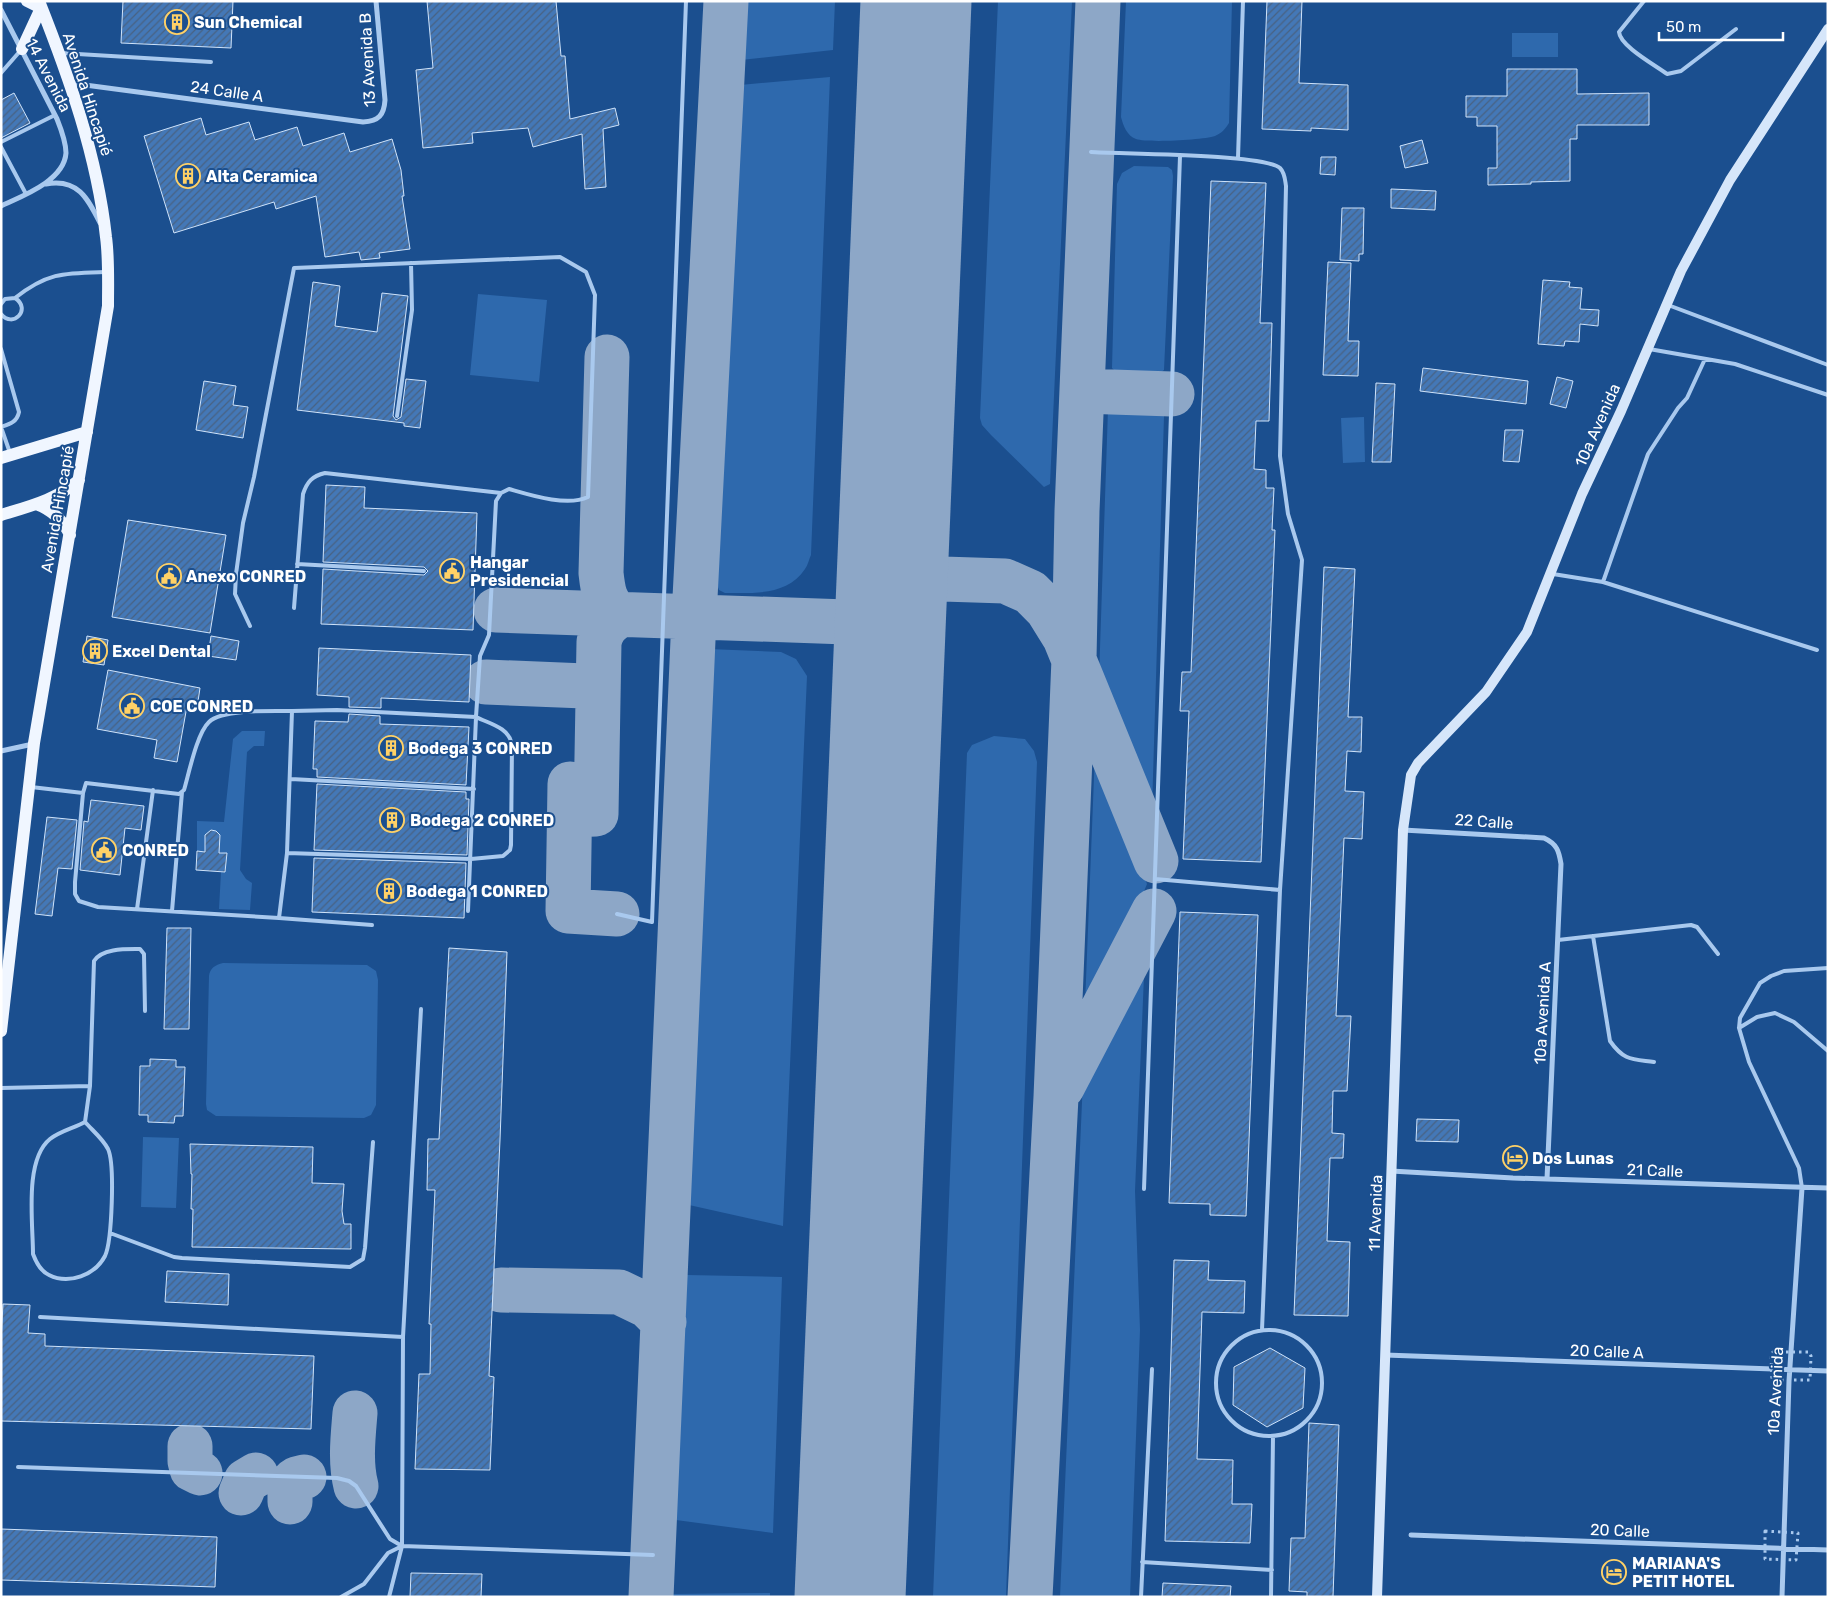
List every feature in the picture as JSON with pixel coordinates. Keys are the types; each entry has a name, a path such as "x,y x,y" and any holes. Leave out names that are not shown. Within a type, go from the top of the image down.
{"main road":[{"path":"22,49 40,4 26,1"},
{"name":"Avenida Hincapié","path":"1,1030 34,744 108,306 106,237 92,155 69,82 40,4"},
{"name":"10a Avenida","path":"1403,830 1411,775 1418,763 1486,692 1527,632 1582,494 1681,271 1730,180 1828,29"},
{"path":"6,456 87,432"},
{"path":"1,515 36,504 59,494 79,480"},
{"path":"36,504 56,515 70,536"},
{"name":"11 Avenida","path":"1377,1597 1403,830"}],"street":[{"name":"13 Avenida B","path":"376,1 385,100 384,111 380,118"},
{"name":"14 Avenida","path":"1,10 55,115 62,133 66,155 59,169 46,184"},
{"name":"24 Calle A","path":"69,82 363,122 380,118"},
{"path":"1,206 46,184 55,182 77,188 87,198 106,237"},
{"path":"1,751 34,744"},
{"name":"22 Calle","path":"1403,830 1544,838 1553,842 1558,849"},
{"name":"10a Avenida A","path":"1547,1179 1561,864 1558,849"},
{"name":"21 Calle","path":"1391,1171 1547,1179 1828,1188"},
{"name":"10a Avenida","path":"1782,1597 1790,1370 1802,1188"},
{"name":"20 Calle A","path":"1385,1355 1828,1371"},
{"name":"20 Calle","path":"1411,1535 1828,1550"}],"lane":[{"path":"617,914 652,922 686,1"},
{"path":"1238,158 1243,1"},
{"path":"1644,1 1619,32 1620,37 1622,42 1667,74 1681,71 1736,29"},
{"path":"1,73 22,49"},
{"path":"58,52 211,62"},
{"path":"1,142 55,115"},
{"path":"1,147 26,194"},
{"path":"1091,152 1238,158 1279,167 1284,174 1286,186 1280,456 1288,514 1302,560 1280,890 1262,1330"},
{"path":"1144,1189 1180,156"},
{"path":"250,626 235,594 236,574 243,523 254,477 294,268 560,257 586,272 595,295 588,497 581,500 546,498 509,489 501,493 496,501 488,635 480,656 468,912"},
{"path":"397,416 412,310 411,264"},
{"path":"1,304 5,299 15,298 30,286 49,277 69,273 108,272"},
{"path":"1,314 12,320 21,314 21,305 15,298"},
{"path":"1666,305 1828,365"},
{"path":"1,349 19,412 18,418 12,423 1,427 6,456"},
{"path":"1647,349 1735,364 1828,395"},
{"path":"1603,582 1648,454 1678,408 1687,398 1705,359"},
{"path":"294,608 303,494 306,486 316,475 324,472 501,493"},
{"path":"297,564 424,571"},
{"path":"1550,573 1603,582 1818,650"},
{"path":"172,911 182,792 198,742 209,722 220,715 247,712 337,710 476,717 506,730 511,737 511,845 510,850 503,856 471,858 287,853"},
{"path":"279,918 287,853 292,711"},
{"path":"290,779 474,789"},
{"path":"182,792 179,794 88,782 85,784 75,894 79,901 89,905 137,909 372,925"},
{"path":"29,787 83,793"},
{"path":"137,909 153,790"},
{"path":"1155,879 1280,890"},
{"path":"1558,940 1691,925 1697,927 1718,954"},
{"path":"1593,936 1610,1041 1625,1058 1654,1062"},
{"path":"85,1122 52,1137 41,1148 32,1180 33,1254 36,1262 49,1275 67,1279 80,1277 96,1268 105,1255 110,1232 111,1165 108,1148 85,1122 90,1086 94,961 99,955 122,949 142,951 144,954 145,1011"},
{"path":"1802,1188 1799,1168 1750,1062 1739,1028 1740,1018 1760,983 1771,976 1784,971 1828,968"},
{"path":"389,1597 402,1546 402,1337 421,1009"},
{"path":"1739,1028 1757,1017 1775,1013 1794,1022 1828,1051"},
{"path":"1,1088 90,1086"},
{"path":"110,1232 174,1257 350,1267 363,1259 373,1142"},
{"path":"40,1317 402,1337"},
{"path":"1262,1330 1288,1332 1299,1338 1317,1358 1322,1370 1321,1396 1316,1408 1308,1419 1286,1433 1273,1436 1250,1432 1236,1423 1224,1410 1216,1389 1216,1377 1219,1366 1227,1350 1240,1338 1262,1330"},
{"path":"1141,1597 1152,1369"},
{"path":"1271,1597 1273,1436"},
{"path":"18,1467 337,1478 356,1486 390,1539 402,1546 653,1555"},
{"path":"341,1597 364,1584 388,1553 402,1546"},
{"path":"1142,1562 1272,1570"}],"shaded area":[{"path":"743,1 835,1 833,50 741,60"},
{"path":"998,1 1072,1 1050,484 1044,487 991,435 982,425 980,418"},
{"path":"1126,1 1232,1 1229,123 1220,134 1199,139 1151,141 1133,138 1128,133 1121,117"},
{"path":"1512,33 1558,33 1558,57 1512,57"},
{"path":"830,77 811,555 806,567 798,578 789,584 758,593 725,593 719,590 716,582 740,85"},
{"path":"1134,166 1168,167 1172,170 1173,176 1164,370 1153,378 1120,376 1112,368 1117,184 1122,173"},
{"path":"478,294 547,300 539,382 470,375"},
{"path":"1116,403 1153,404 1164,416 1152,809 1150,812 1146,810 1099,678 1108,409"},
{"path":"1364,417 1365,462 1343,463 1341,418"},
{"path":"709,649 781,652 796,659 807,676 783,1226 689,1205"},
{"path":"242,731 265,731 264,746 254,746 247,752 240,870 246,879 252,883 250,910 219,909 221,872 225,872 227,853 197,851 197,821 224,822 233,739"},
{"path":"994,736 1025,739 1034,751 1037,762 1006,1597 933,1597 967,753 972,745"},
{"path":"1101,751 1147,884 1097,1005 1094,1010 1089,1011 1085,1005 1095,752"},
{"path":"1145,952 1135,1191 1140,1330 1130,1597 1060,1597 1083,1080 1086,1066"},
{"path":"223,963 367,965 376,971 378,980 376,1105 371,1115 364,1118 216,1116 207,1110 209,976 213,967"},
{"path":"143,1137 179,1138 176,1208 141,1207"},
{"path":"687,1275 782,1277 773,1533 676,1520"},
{"path":"770,1593 770,1597 671,1597 671,1594"}],"building":[{"name":"Sun Chemical","path":"123,1 233,1 231,48 121,43"},
{"path":"427,1 556,1 561,56 565,56 570,119 615,108 619,125 603,129 606,187 585,189 582,134 533,147 528,128 472,133 473,143 423,148 416,70 433,68"},
{"path":"1267,1 1302,1 1299,83 1348,85 1348,130 1311,128 1311,131 1262,129"},
{"path":"1507,69 1577,69 1577,94 1649,93 1649,125 1577,125 1577,139 1570,139 1570,181 1488,185 1488,168 1497,168 1497,126 1477,126 1477,117 1466,117 1466,96 1507,96"},
{"path":"14,93 30,123 1,138 1,100"},
{"path":"201,118 206,135 249,122 255,140 297,127 303,146 344,133 350,152 392,139 401,170 404,196 402,196 410,249 379,253 380,258 361,260 359,252 325,257 316,196 276,209 274,202 174,233 144,136"},
{"path":"1422,140 1428,163 1405,168 1400,146"},
{"path":"1321,157 1336,157 1335,175 1320,174"},
{"path":"1211,181 1266,183 1260,323 1272,323 1269,421 1256,421 1254,469 1266,470 1266,488 1274,488 1272,530 1275,530 1261,862 1183,859 1189,711 1180,711 1182,672 1191,672"},
{"path":"1391,189 1436,191 1435,210 1391,208"},
{"path":"1342,208 1364,208 1363,254 1359,254 1359,261 1340,260"},
{"path":"1328,262 1351,263 1348,341 1359,341 1358,376 1323,375"},
{"path":"1543,280 1570,282 1569,287 1582,288 1580,309 1599,310 1598,326 1580,324 1579,342 1565,341 1564,346 1538,344"},
{"path":"313,282 340,286 335,326 377,332 382,293 408,296 393,416 396,420 401,417 406,379 426,381 420,428 404,426 404,423 297,410"},
{"path":"1423,368 1528,381 1526,404 1420,391"},
{"path":"1557,377 1573,381 1566,408 1550,404"},
{"path":"204,381 236,386 233,405 248,407 243,438 196,430"},
{"path":"1376,383 1395,384 1391,462 1372,462"},
{"path":"1505,430 1523,430 1519,462 1503,461"},
{"path":"326,485 365,487 364,508 477,513 473,630 321,624 323,569 424,575 428,571 424,567 323,562"},
{"name":"Anexo CONRED","path":"128,520 226,535 210,633 112,617"},
{"path":"1324,567 1355,569 1348,717 1362,717 1361,752 1347,751 1345,791 1364,792 1362,839 1344,838 1336,1016 1351,1016 1347,1091 1333,1091 1332,1133 1344,1134 1343,1158 1330,1158 1327,1241 1350,1242 1348,1316 1294,1315"},
{"name":"Excel Dental","path":"87,636 108,640 104,665 83,662"},
{"path":"211,636 239,641 236,660 208,656"},
{"path":"319,648 471,655 469,702 381,698 381,708 349,707 349,697 317,695"},
{"name":"COE CONRED","path":"108,670 200,688 197,708 187,706 177,762 154,758 157,740 97,729"},
{"name":"Bodega 3 CONRED","path":"349,714 380,716 380,724 469,727 466,785 317,777 317,769 313,769 315,721 348,722"},
{"name":"Bodega 2 CONRED","path":"317,784 466,792 466,799 469,799 467,855 314,850"},
{"name":"CONRED","path":"91,800 144,806 141,830 125,828 120,875 80,870 84,821 88,822"},
{"path":"47,817 77,820 72,869 58,868 52,916 35,914"},
{"path":"211,830 216,831 220,835 219,853 227,853 225,872 196,870 197,851 205,852 205,835"},
{"name":"Bodega 1 CONRED","path":"314,858 466,863 464,918 312,912"},
{"path":"1180,912 1258,915 1246,1216 1210,1215 1210,1204 1169,1203"},
{"path":"167,928 191,928 189,1029 164,1029"},
{"path":"449,948 507,952 489,1376 494,1377 490,1470 415,1469 419,1374 430,1374 431,1324 429,1324 435,1190 427,1190 428,1139 439,1139"},
{"path":"150,1059 176,1060 176,1067 185,1067 183,1116 175,1116 174,1123 148,1122 148,1115 139,1115 140,1066 150,1066"},
{"path":"1417,1119 1459,1120 1458,1142 1416,1141"},
{"path":"190,1144 313,1147 312,1183 344,1184 342,1211 344,1224 351,1224 351,1249 192,1247 193,1209 191,1209 192,1174"},
{"path":"1174,1260 1209,1261 1208,1280 1245,1281 1244,1313 1202,1312 1197,1459 1233,1460 1232,1504 1252,1504 1250,1543 1165,1541"},
{"path":"167,1271 229,1274 228,1305 165,1302"},
{"path":"3,1304 30,1305 28,1333 45,1334 45,1346 314,1356 311,1429 1,1421"},
{"path":"1270,1348 1305,1368 1303,1408 1267,1427 1233,1405 1234,1367"},
{"path":"1309,1423 1339,1425 1333,1597 1307,1597 1307,1592 1289,1591 1291,1538 1305,1538"},
{"path":"1,1529 217,1537 215,1587 1,1580"},
{"path":"411,1573 482,1574 481,1597 410,1597"},
{"path":"1163,1583 1231,1586 1230,1597 1162,1597"}],"taxiway":[{"path":"651,1597 694,617 726,1"},
{"path":"1030,1597 1056,1097 1098,1"},
{"path":"570,815 596,814 599,642 606,626 619,615 607,601 601,573 607,357"},
{"path":"1082,391 1172,394"},
{"path":"894,550 915,569 927,575 943,579"},
{"path":"847,622 873,612 906,591 943,579 1005,581 1030,592 1047,609 1065,638 1156,861"},
{"path":"496,610 847,622 872,632 890,646"},
{"path":"486,682 585,686 591,689 598,698"},
{"path":"570,784 568,911 617,914"},
{"path":"1062,1087 1154,911"},
{"path":"501,1290 619,1292 648,1306 664,1322"},
{"path":"355,1413 353,1459 356,1486"},
{"path":"190,1446 192,1469 200,1473"},
{"path":"241,1493 246,1481 256,1475"},
{"path":"290,1502 290,1485 296,1479 304,1477"}],"runway":[{"path":"850,1597 916,1"}],"place":[{"name":"Sun Chemical","path":"177,22"},
{"name":"Alta Ceramica","path":"188,176"},
{"name":"Hangar Presidencial","path":"452,571"},
{"name":"Anexo CONRED","path":"169,576"},
{"name":"Excel Dental","path":"95,651"},
{"name":"COE CONRED","path":"132,706"},
{"name":"Bodega 3 CONRED","path":"391,748"},
{"name":"Bodega 2 CONRED","path":"392,820"},
{"name":"CONRED","path":"104,850"},
{"name":"Bodega 1 CONRED","path":"389,891"},
{"name":"Dos Lunas","path":"1515,1158"},
{"name":"MARIANA'S PETIT HOTEL","path":"1614,1572"}]}
